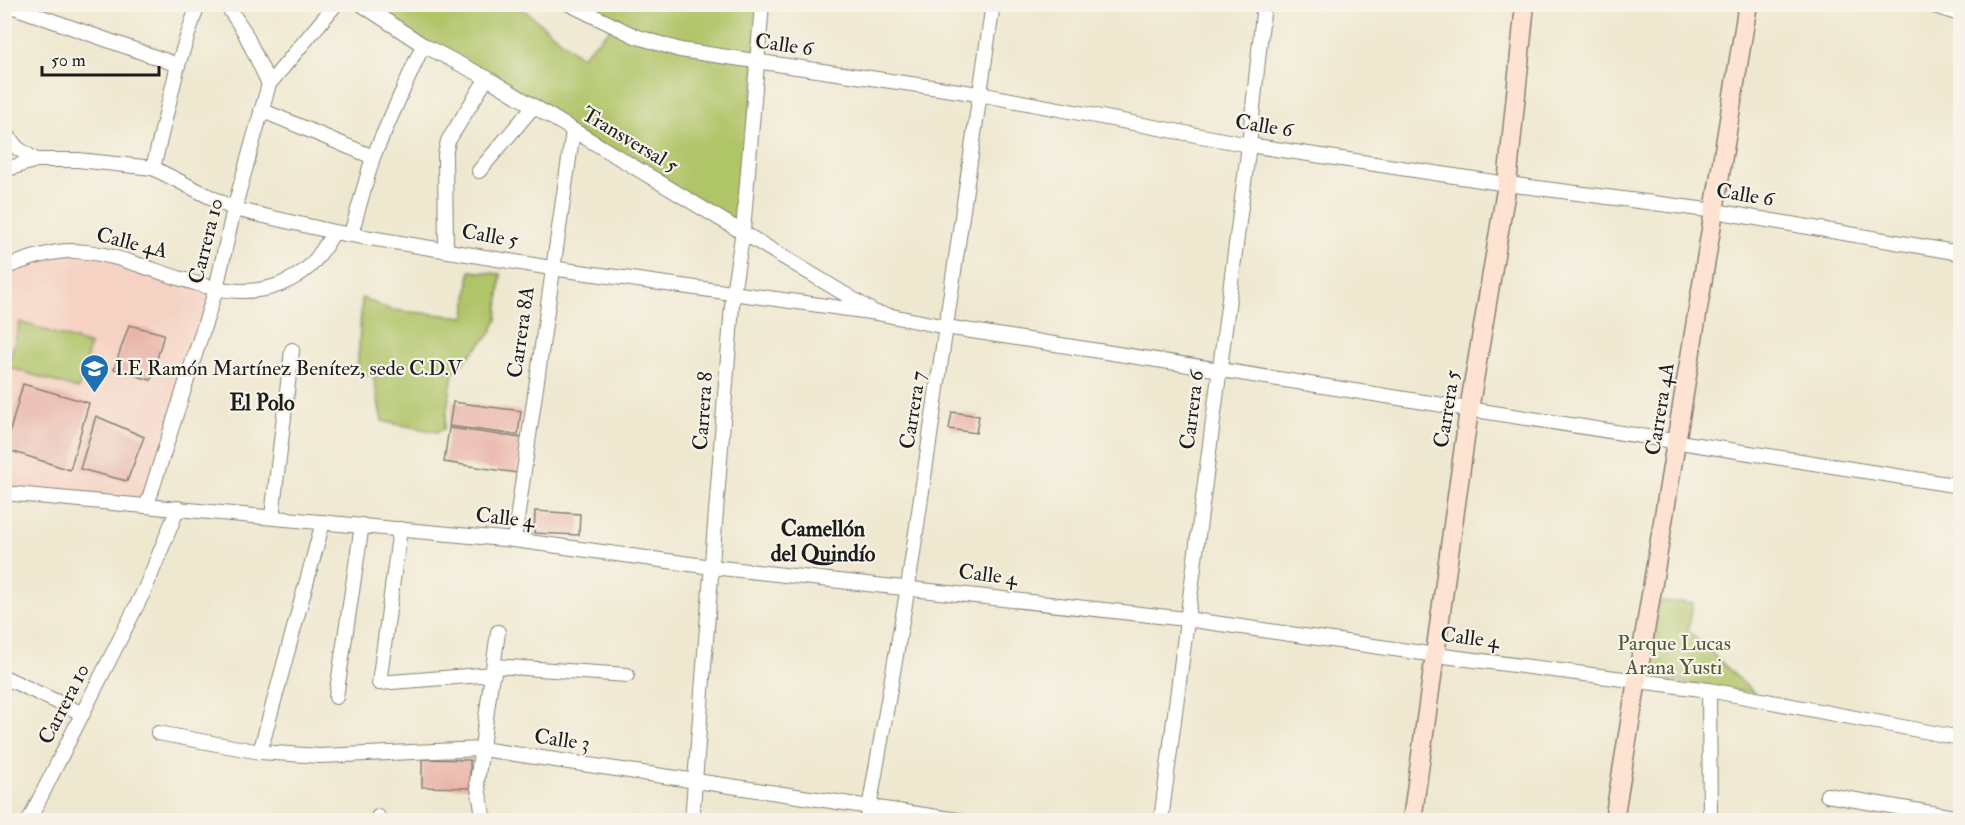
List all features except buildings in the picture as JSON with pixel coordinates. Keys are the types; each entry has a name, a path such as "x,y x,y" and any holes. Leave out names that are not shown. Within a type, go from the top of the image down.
{"main road":[{"name":"Carrera 5","path":"1412,820 1469,410 1507,184 1525,4"},
{"name":"Carrera 4A","path":"1614,820 1678,442 1748,4"}],"street":[{"path":"5,4 178,65"},
{"path":"153,168 178,65 198,4"},
{"path":"226,4 244,31 269,84"},
{"name":"Carrera 10","path":"147,505 216,289 234,209 269,84 336,4"},
{"name":"Transversal 5","path":"361,4 423,45 487,78 877,313"},
{"name":"Calle 6","path":"569,4 642,39 680,50 979,94 1249,145 1507,184 1715,210 1960,253"},
{"name":"Carrera 8","path":"692,820 734,292 743,231 762,4"},
{"name":"Carrera 7","path":"867,820 908,587 993,4"},
{"name":"Carrera 6","path":"1161,820 1249,145 1264,4"},
{"path":"1928,4 1960,14"},
{"path":"351,234 373,157 423,45"},
{"path":"446,250 445,155 448,141 487,78"},
{"path":"479,171 533,107"},
{"path":"261,110 373,157"},
{"path":"4,130 17,148 36,160"},
{"name":"Carrera 8A","path":"514,540 551,268 573,131"},
{"name":"Calle 5","path":"4,170 36,160 78,159 153,168 234,209 334,232 551,268 877,313 946,327 1960,486"},
{"name":"Calle 4A","path":"4,268 27,260 70,251 121,259 216,289 254,293 284,281 310,266 334,232"},
{"path":"272,516 292,350"},
{"name":"Calle 4","path":"4,493 514,540 712,567 1186,619 1436,655 1709,690 1960,738"},
{"name":"Carrera 10","path":"29,820 145,589 178,508"},
{"path":"260,752 324,522"},
{"path":"336,697 362,525"},
{"path":"400,529 379,682 494,670 627,675"},
{"path":"484,820 477,782 498,632"},
{"path":"4,677 82,714"},
{"path":"1709,690 1710,820"},
{"name":"Calle 3","path":"158,733 260,752 320,756 482,749 958,820"},
{"path":"1827,795 1960,818"}],"shaded area":[{"name":"I.E Ramón Martínez Benítez, sede C.D.V","path":"70,251 121,259 214,295 147,505 5,493 4,270"}],"green space":[{"path":"361,5 518,5 581,57 613,26 569,5 762,5 738,228"},
{"path":"470,271 501,274 497,320 490,334 453,373 444,429 437,432 382,421 373,375 357,374 362,298 391,310 465,317"},
{"path":"20,322 90,345 78,389 8,367"},
{"name":"Parque Lucas Arana Yusti","path":"1658,601 1693,603 1688,631 1754,693 1642,677"}],"place":[{"name":"I.E Ramón Martínez Benítez, sede C.D.V","path":"94,394"}],"district":[{"name":"El Polo","path":"262,403"},
{"name":"Camellón del Quindío","path":"823,542"}]}
